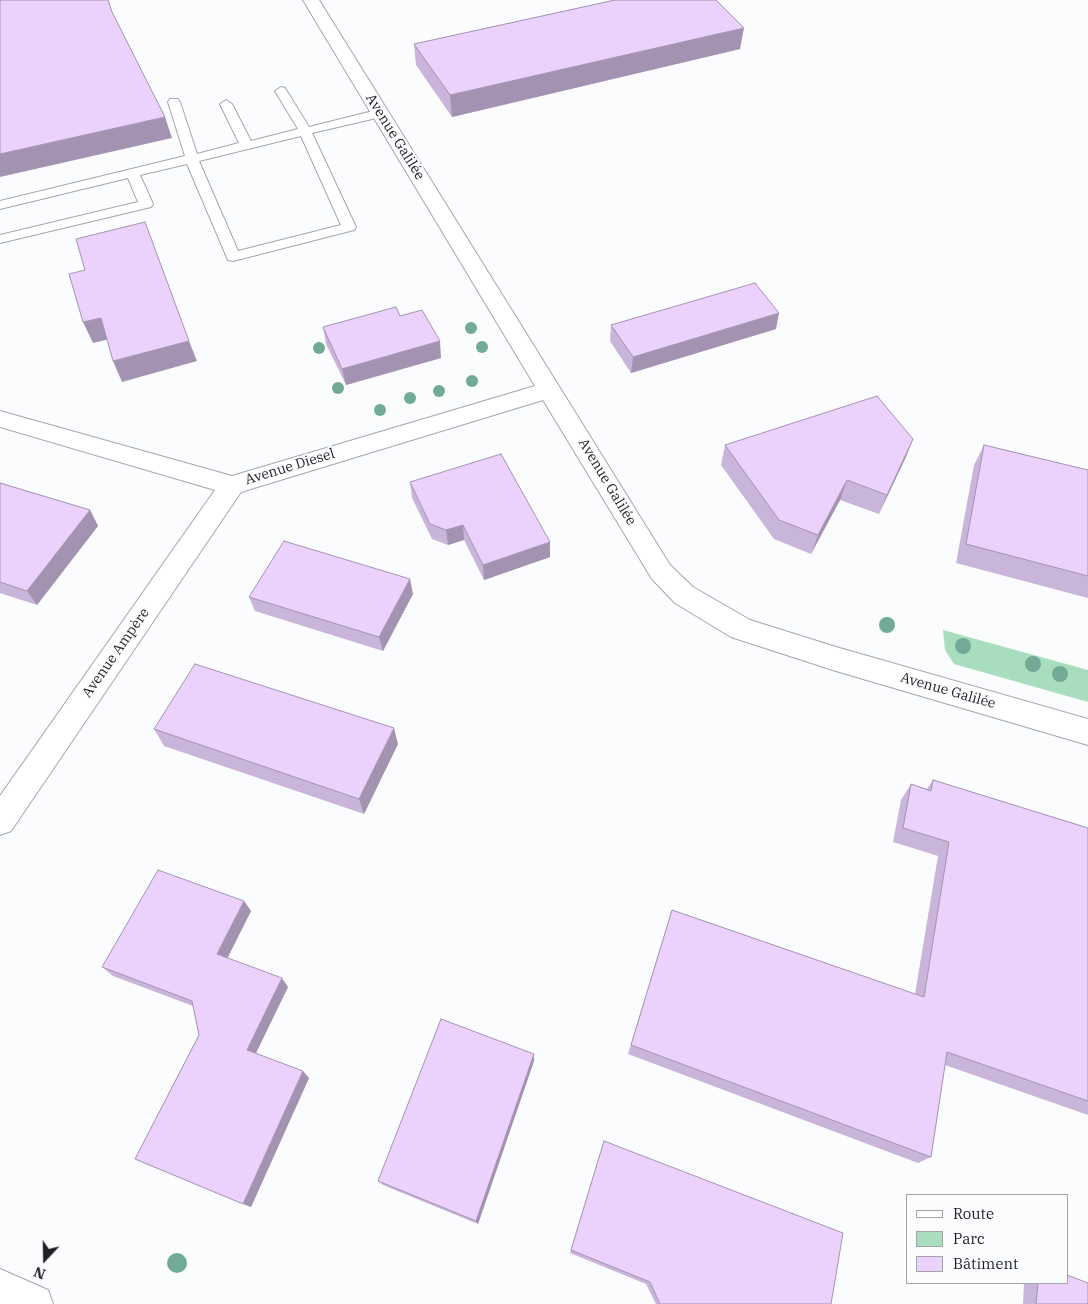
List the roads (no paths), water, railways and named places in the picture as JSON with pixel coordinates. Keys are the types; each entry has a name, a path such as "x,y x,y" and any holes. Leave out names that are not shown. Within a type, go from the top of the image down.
{"street":[{"name":"Avenue Galilée","path":"312,0 661,572 684,595 741,628 836,659 1088,732"},
{"name":"Avenue Diesel","path":"0,419 232,484 551,389"},
{"name":"Avenue Ampère","path":"0,821 232,484"},
{"path":"0,1288 34,1304"}],"lane":[{"path":"174,102 192,159 233,257 349,227 305,131 281,92"},
{"path":"226,104 247,146"},
{"path":"0,205 381,113"},
{"path":"0,239 146,204 132,173"}]}
